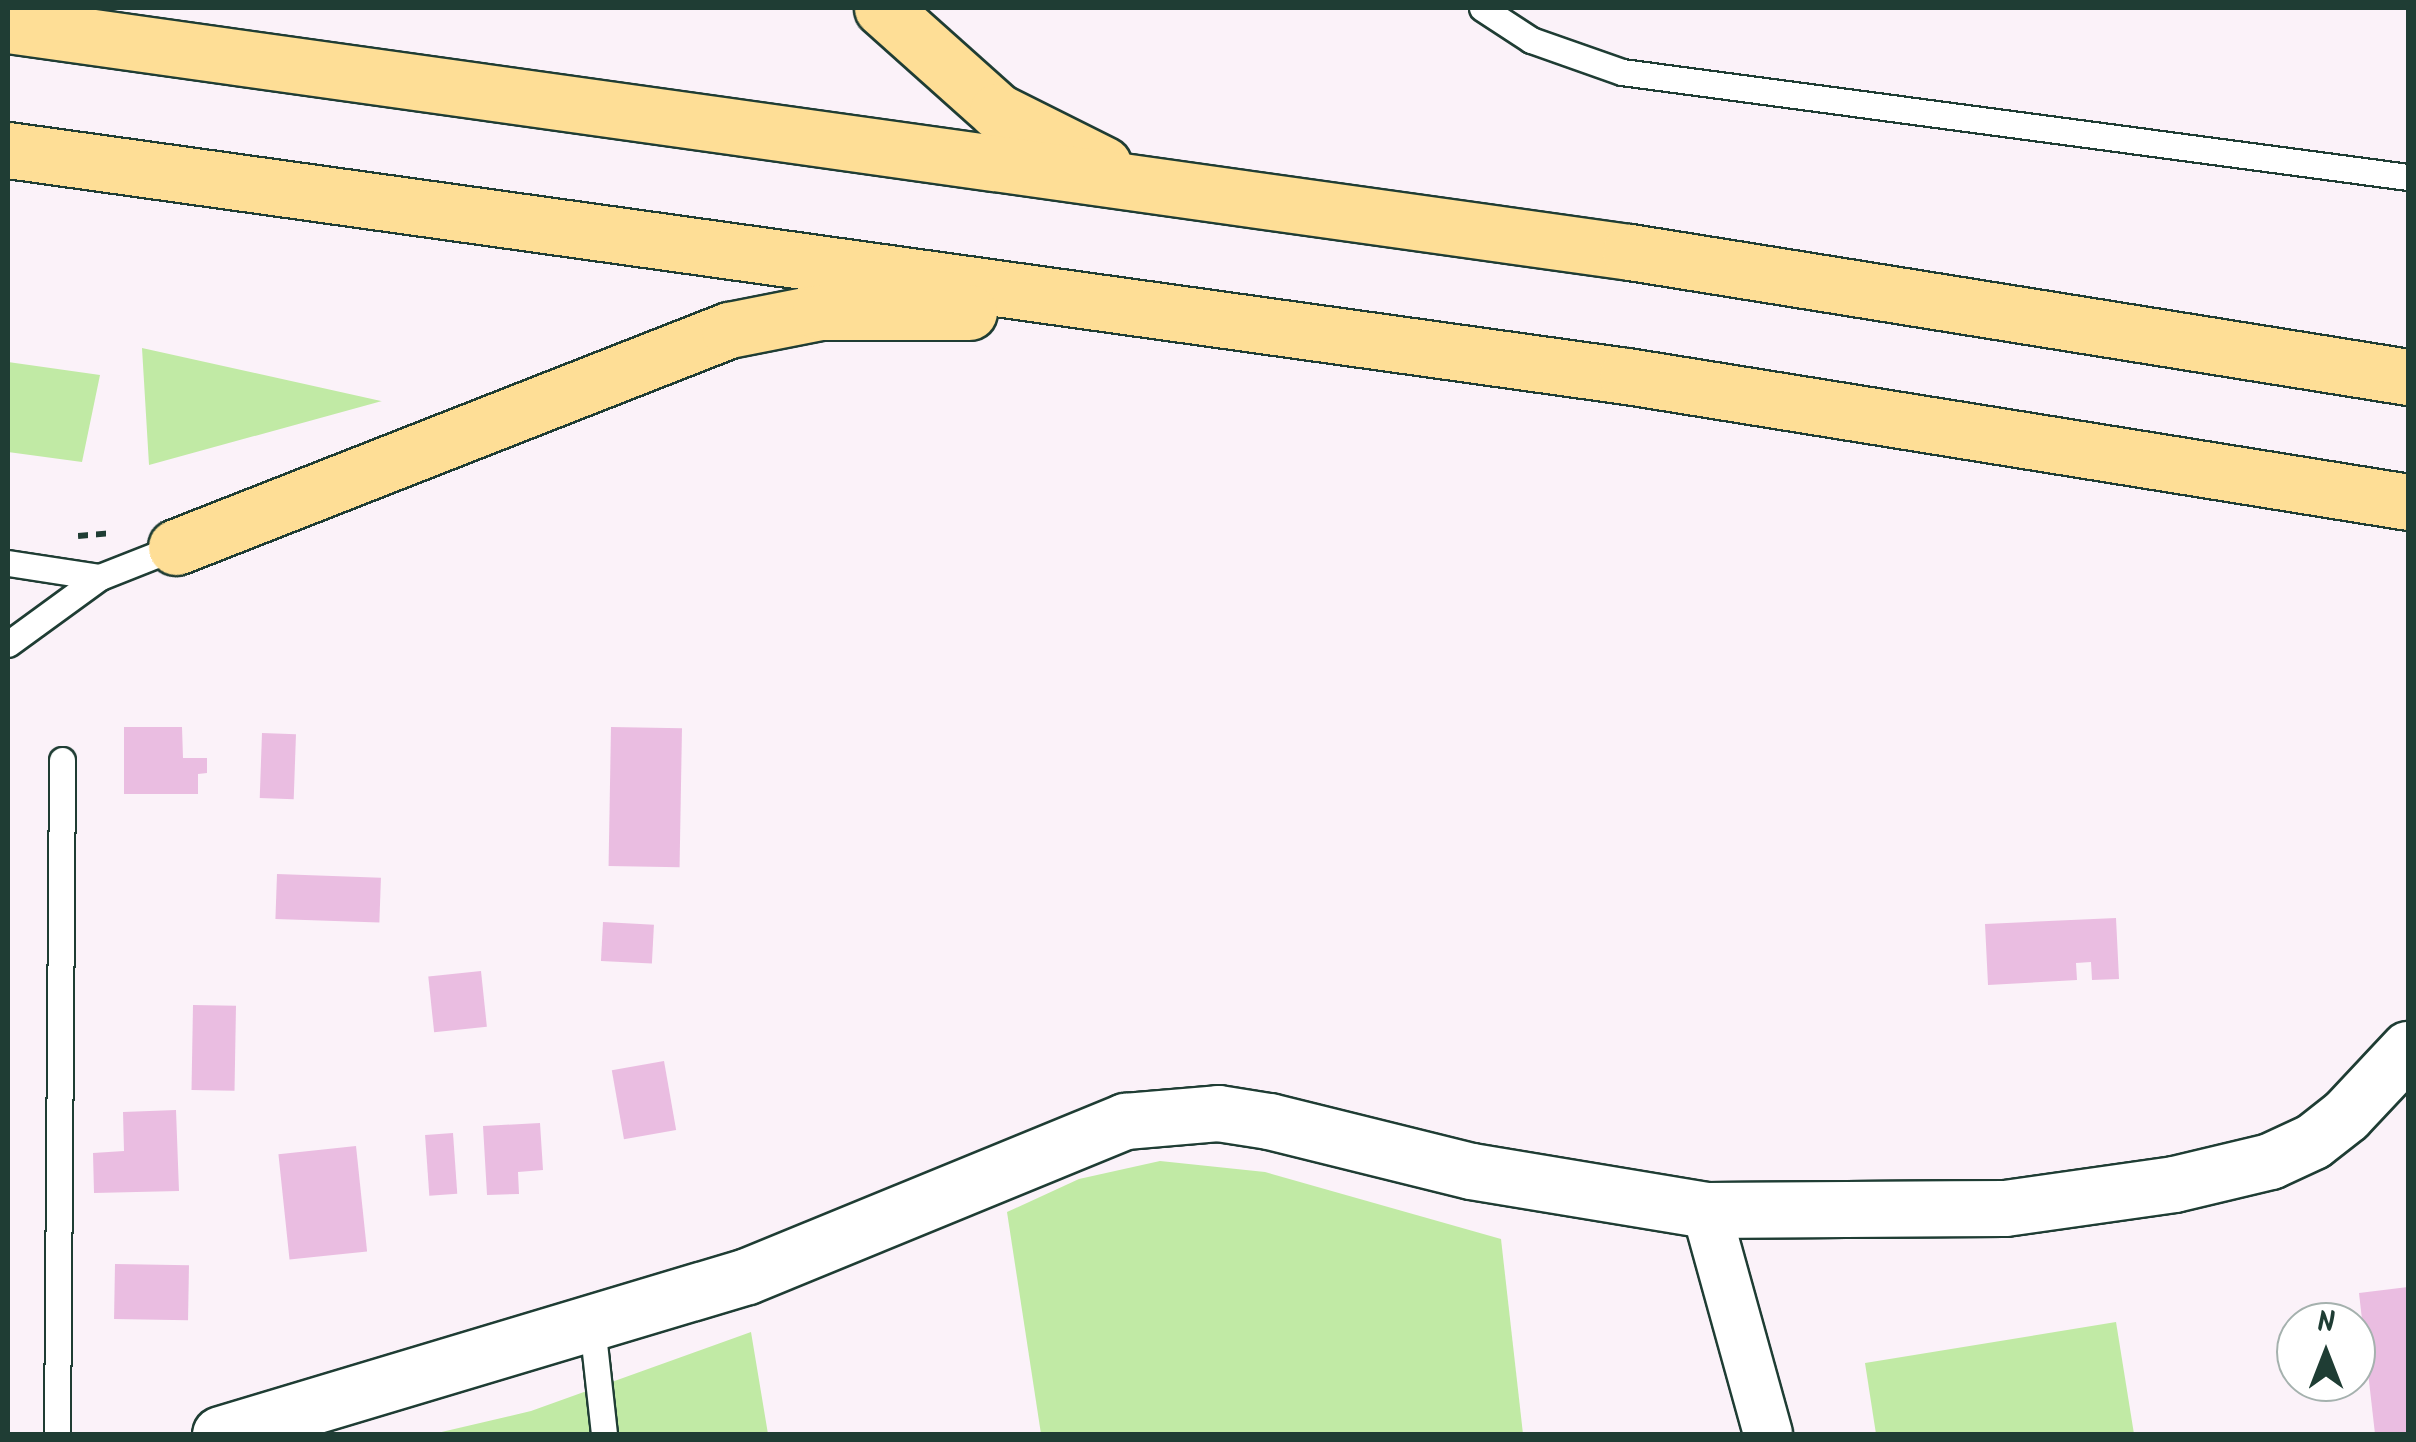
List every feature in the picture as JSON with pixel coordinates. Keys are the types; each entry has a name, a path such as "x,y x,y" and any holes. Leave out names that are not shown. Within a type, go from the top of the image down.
{"highway":[{"path":"882,8 998,111 1141,184"},
{"path":"8,25 1763,272 2408,377"},
{"path":"8,150 1167,311 1966,428 2408,502"},
{"path":"176,547 729,330 820,312 1167,311"}],"street":[{"path":"220,1434 747,1276 1074,1138 1171,1115 1269,1120 1472,1171 1706,1210 2006,1208 2174,1184 2270,1161 2312,1141 2408,1049"},
{"path":"1706,1210 1768,1434"}],"lane":[{"path":"1482,8 1532,40 1622,72 2408,177"},
{"path":"8,644 100,577 176,547"},
{"path":"8,563 100,577"},
{"path":"57,1434 62,760"},
{"path":"592,1324 604,1434"}],"green space":[{"path":"142,348 381,401 382,401 149,465"},
{"path":"8,362 100,375 82,462 8,452"},
{"path":"1160,1161 1265,1172 1501,1239 1523,1434 1041,1434 1007,1212 1079,1179"},
{"path":"2116,1322 2134,1434 1876,1434 1865,1363"},
{"path":"751,1332 768,1434 433,1434 531,1411"}],"building":[{"path":"124,727 182,727 183,758 207,758 207,773 198,774 198,794 124,794"},
{"path":"611,727 682,728 680,867 609,866"},
{"path":"262,733 296,734 294,799 260,798"},
{"path":"277,874 381,878 379,923 275,919"},
{"path":"2116,918 2119,979 2092,980 2091,962 2076,963 2077,980 1988,985 1985,924"},
{"path":"603,922 654,925 652,964 601,961"},
{"path":"481,971 487,1027 434,1032 428,977"},
{"path":"193,1005 236,1006 235,1091 192,1090"},
{"path":"664,1061 676,1130 624,1139 612,1070"},
{"path":"176,1110 179,1191 94,1193 93,1153 124,1151 123,1112"},
{"path":"540,1123 543,1170 518,1172 519,1194 487,1195 483,1126"},
{"path":"453,1133 457,1194 429,1196 425,1135"},
{"path":"356,1146 367,1251 290,1260 278,1154"},
{"path":"115,1264 189,1265 188,1320 114,1319"},
{"path":"2408,1287 2408,1434 2375,1434 2371,1402 2376,1402 2376,1302 2360,1302 2359,1293"}]}
